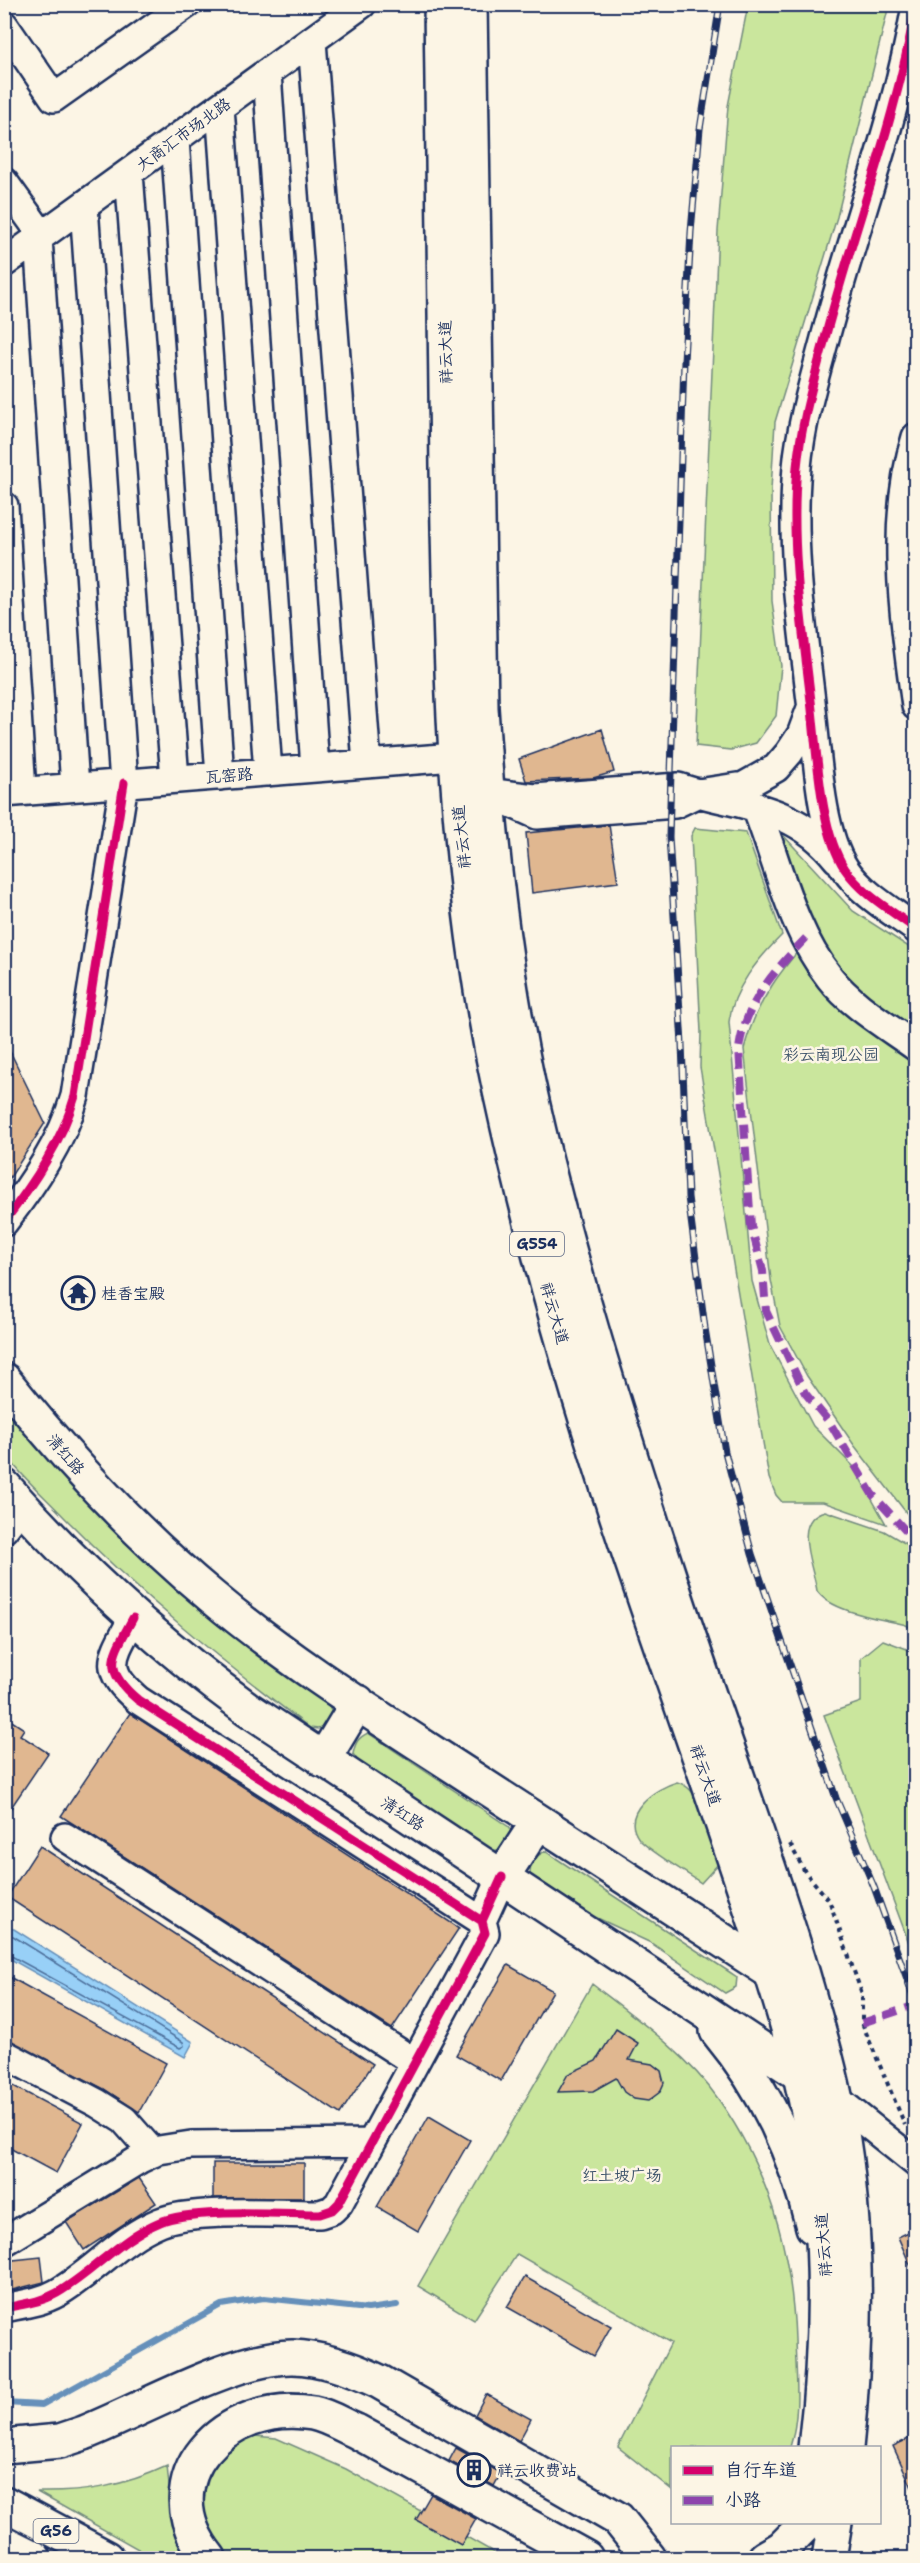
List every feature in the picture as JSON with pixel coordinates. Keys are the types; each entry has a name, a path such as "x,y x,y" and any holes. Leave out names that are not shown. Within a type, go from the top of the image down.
{"main road":[{"name":"祥云大道","path":"441,4 449,598 454,757 468,902 489,1039 510,1138 549,1293 641,1590 726,1834 771,1972 799,2074 818,2179 826,2288 823,2381 815,2446"},
{"name":"祥云大道","path":"470,4 479,597 486,792 499,909 519,1034 539,1132 578,1286 670,1580 759,1836 809,1997 835,2098 848,2175 856,2287 856,2340 846,2446"},
{"path":"454,757 486,792"},
{"name":"清红路","path":"4,1380 90,1481 180,1570 240,1620 538,1822 809,1997"},
{"name":"清红路","path":"10,1507 63,1551 133,1618 191,1667 323,1760 835,2098"},
{"path":"323,1760 358,1702"},
{"path":"502,1877 538,1822"},
{"path":"684,1998 737,2056 777,2121 805,2193 826,2288"},
{"path":"4,2446 60,2441 117,2420 252,2362 292,2357 312,2359 356,2370 489,2443 618,2519 649,2559"},
{"path":"209,2559 194,2537 188,2519 186,2491 195,2462 210,2444 232,2428 259,2417 285,2412 322,2416 464,2490 586,2559"},
{"name":"G56","path":"4,2503 106,2559"},
{"path":"765,2559 814,2524"},
{"path":"798,2559 814,2524"},
{"path":"814,2524 829,2559"},
{"name":"G56","path":"4,2542 34,2559"}],"street":[{"path":"4,25 54,98 187,4"},
{"name":"大商汇市场北路","path":"4,263 362,4"},
{"path":"845,868 827,819 812,704 796,551 797,479 802,434 838,288 900,87 915,6"},
{"path":"312,40 368,764"},
{"path":"267,73 315,768"},
{"path":"220,107 268,772"},
{"path":"175,140 220,776"},
{"path":"129,173 175,779"},
{"path":"4,182 40,237 75,787"},
{"path":"4,1222 49,1155 62,1131 75,1096 124,783 84,206"},
{"path":"915,436 903,507 902,560 915,706"},
{"path":"4,506 13,792"},
{"path":"698,793 744,786 776,768 801,735 812,704"},
{"name":"瓦窑路","path":"13,792 454,757"},
{"path":"486,792 535,798 678,786 755,806 802,828 826,846 870,895 915,929"},
{"path":"755,806 796,915 819,963 849,997 915,1047"},
{"path":"133,1618 114,1656 113,1673 121,1686 138,1700 482,1921"},
{"path":"65,1837 414,2062"},
{"path":"4,2308 56,2294 122,2242 161,2221 184,2216 320,2214 332,2210 339,2203 484,1933 482,1921 502,1877"},
{"path":"4,2054 124,2120 153,2153"},
{"path":"835,2098 915,2163"},
{"path":"4,2242 153,2153 191,2145 370,2143"}],"path":[{"path":"861,1995 862,2023 908,2132"}],"green space":[{"path":"748,5 889,5 837,217 775,422 771,490 772,601 781,666 776,716 756,743 731,750 696,746 718,231 728,106"},
{"path":"695,828 746,833 782,935 748,974 731,1009 729,1022 752,1281 770,1345 813,1426 853,1466 886,1524 823,1502 782,1502 776,1495 769,1478 700,1067 701,1032 691,836"},
{"name":"彩云南现公园","path":"783,835 853,911 915,951 915,1524 854,1445 807,1376 780,1326 771,1280 744,1049 763,1000 781,972 815,932 780,851"},
{"path":"4,1404 217,1618 327,1703 332,1711 326,1726 318,1729 310,1728 183,1627 122,1574 26,1479 5,1454"},
{"path":"825,1511 884,1531 915,1549 915,1631 906,1625 845,1609 833,1604 817,1591 806,1534 814,1516"},
{"path":"883,1640 915,1652 915,1959 824,1715 861,1702 861,1658"},
{"path":"368,1733 509,1827 513,1835 508,1844 503,1849 492,1850 358,1761 353,1754 355,1747 359,1739"},
{"path":"677,1782 686,1786 700,1804 720,1862 701,1883 644,1844 634,1829 637,1811 643,1803 659,1790"},
{"path":"545,1851 737,1977 736,1987 725,1993 651,1943 593,1916 530,1874 531,1860"},
{"name":"红土坡广场","path":"592,1984 692,2067 719,2100 752,2155 775,2214 789,2276 793,2307 797,2394 796,2421 790,2446 671,2446 671,2489 618,2447 671,2343 517,2254 474,2320 418,2286"},
{"path":"255,2436 276,2438 346,2469 504,2558 229,2558 209,2536 197,2507 205,2459 232,2439"},
{"path":"167,2466 174,2514 180,2536 191,2558 154,2558 37,2492 104,2487 135,2479"}],"water":[{"path":"4,1929 14,1929 193,2042 185,2057 5,1956"}],"building":[{"path":"602,729 614,772 593,778 526,781 519,759"},
{"path":"609,825 618,882 532,893 526,833"},
{"path":"4,1039 45,1123 4,1187"},
{"path":"130,1713 459,1928 392,2029 61,1816"},
{"path":"4,1716 24,1729 20,1735 48,1753 4,1818"},
{"path":"40,1846 373,2064 340,2114 7,1897"},
{"path":"508,1965 553,1991 501,2081 456,2055"},
{"path":"4,1974 166,2063 139,2112 104,2089 4,2038"},
{"path":"616,2029 638,2043 629,2060 652,2064 661,2071 664,2083 660,2092 648,2101 634,2099 624,2092 616,2078 593,2091 558,2092 568,2074 596,2061"},
{"path":"4,2081 83,2123 56,2173 4,2145"},
{"path":"429,2116 470,2140 418,2231 377,2207"},
{"path":"213,2163 304,2163 304,2198 213,2198"},
{"path":"139,2178 156,2203 84,2250 66,2222"},
{"path":"915,2229 915,2276 898,2237"},
{"path":"41,2257 44,2282 4,2292 4,2261"},
{"path":"525,2277 611,2326 594,2356 507,2307"},
{"path":"486,2394 531,2419 519,2441 475,2415"},
{"path":"915,2436 915,2494 893,2446"},
{"path":"456,2448 501,2473 494,2486 449,2461"},
{"path":"431,2494 476,2519 461,2545 416,2520"}],"waterway":[{"path":"4,2403 42,2405 221,2305 264,2298 368,2309 397,2305"}],"railway":[{"path":"720,4 700,129 691,232 684,361 669,837 682,1044 688,1197 705,1328 725,1452 752,1554 836,1798 874,1887 916,2004"}],"marked path":[{"path":"806,938 763,988 742,1032 739,1049 751,1226 763,1271 766,1311 805,1393 830,1423 872,1494 916,1542"},
{"path":"862,2023 916,2005"}],"cycle path":[{"path":"916,6 886,133 835,300 808,404 801,435 795,496 796,555 801,614 820,788 830,833 836,853 852,878 878,902 916,929"},
{"path":"4,1222 46,1162 63,1130 75,1096 124,783"},
{"path":"133,1618 116,1652 114,1670 118,1679 138,1700 482,1921"},
{"path":"4,2308 38,2301 57,2293 132,2237 160,2222 215,2213 320,2214 332,2210 339,2203 485,1933 482,1921 502,1877"}],"place":[{"name":"桂香宝殿","path":"78,1293"},
{"name":"祥云收费站","path":"474,2470"}]}
